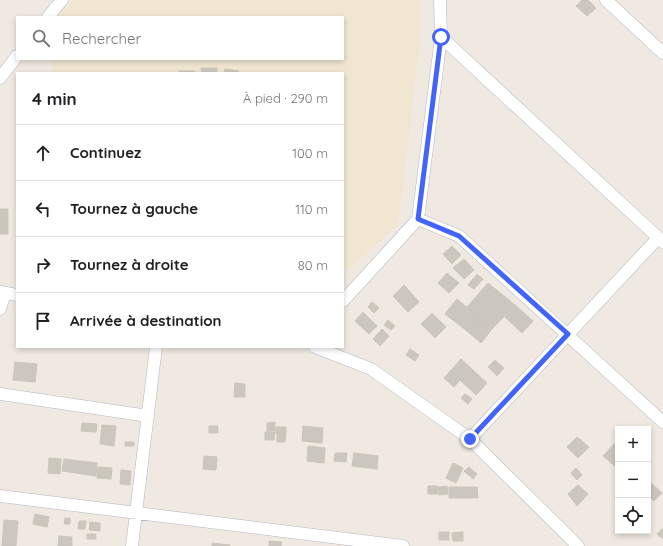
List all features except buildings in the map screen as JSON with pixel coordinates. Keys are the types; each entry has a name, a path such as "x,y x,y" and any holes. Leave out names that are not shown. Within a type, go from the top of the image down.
{"street":[{"path":"49,16 62,0"},
{"path":"344,300 418,219 441,37 440,0"},
{"path":"606,0 663,53"},
{"path":"441,37 661,240 568,334 470,439"},
{"path":"0,78 16,57"},
{"path":"418,219 459,236 663,422"},
{"path":"0,309 7,293"},
{"path":"132,546 156,348"},
{"path":"318,348 371,369 470,439 578,546"},
{"path":"0,394 148,416"},
{"path":"0,496 403,546"}],"shaded area":[{"path":"73,0 419,0 420,40 398,225 348,270 344,266 344,72 52,72 51,60 344,60 344,16 60,16"}],"route":[{"path":"441,37 418,219 459,236 568,334 470,439"}]}
